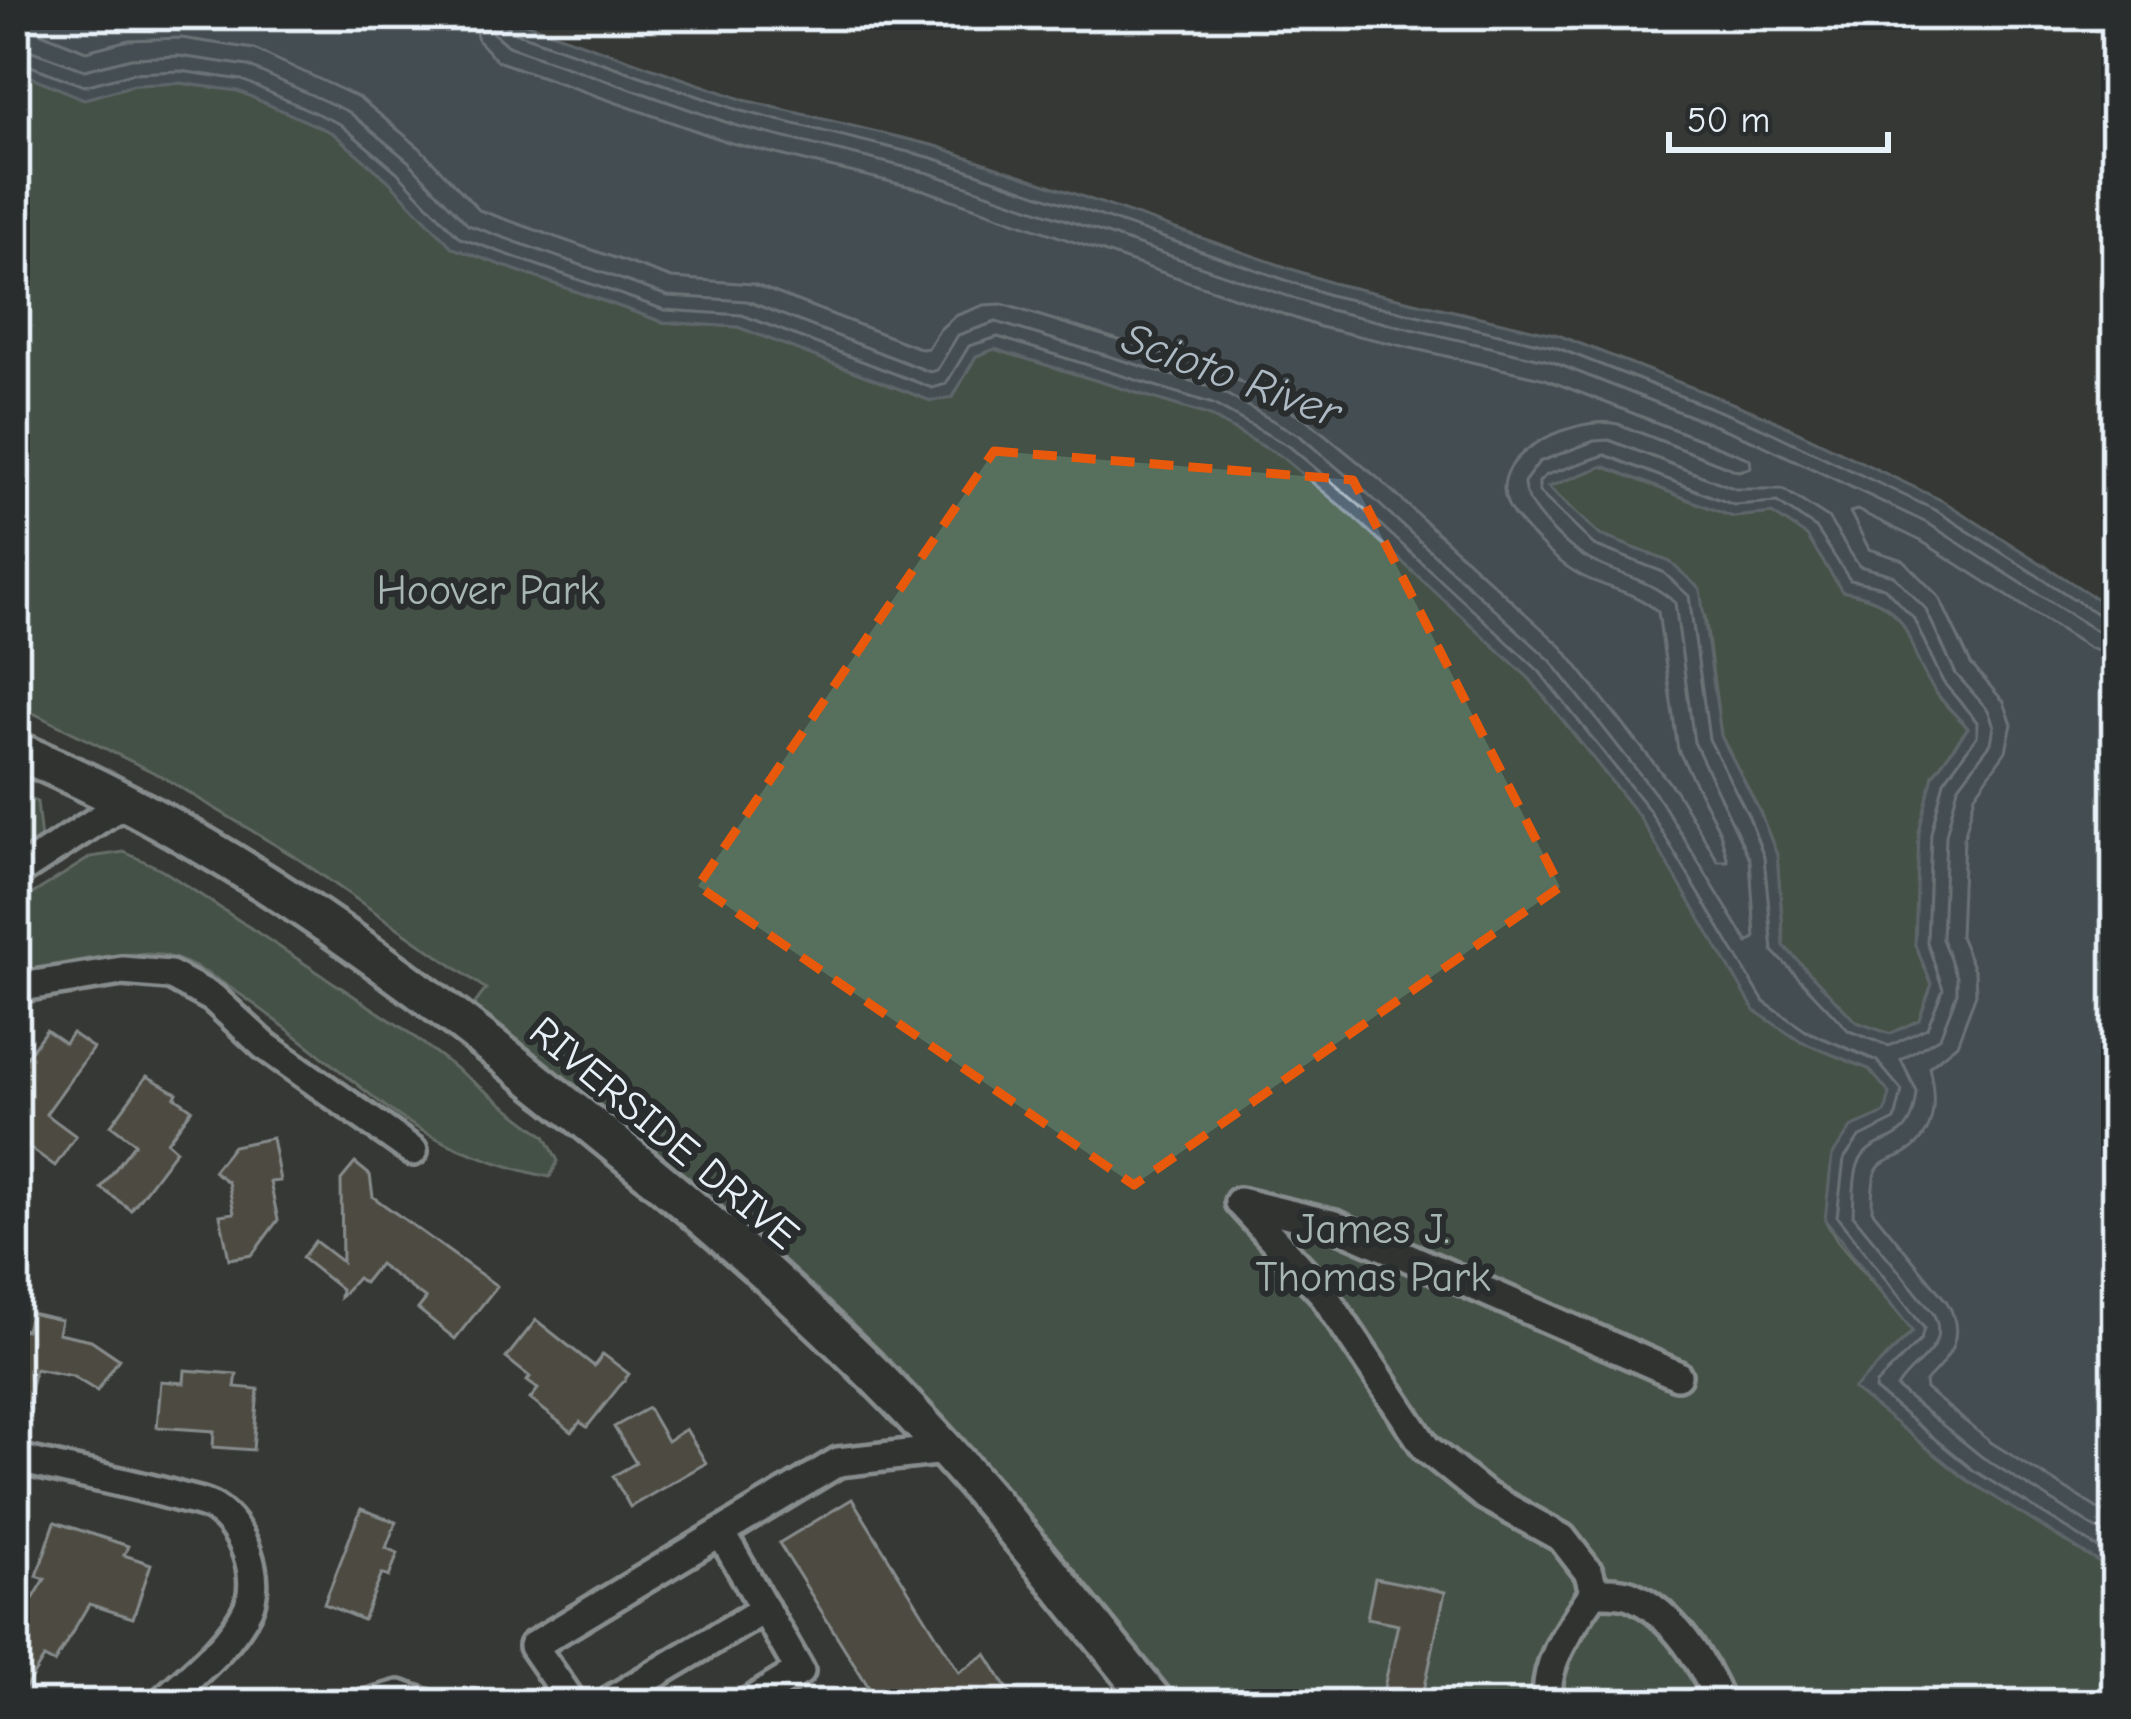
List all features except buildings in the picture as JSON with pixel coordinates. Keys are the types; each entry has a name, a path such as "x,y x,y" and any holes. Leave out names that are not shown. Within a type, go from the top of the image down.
{"main road":[{"name":"RIVERSIDE DRIVE","path":"15,750 124,803 322,918 576,1112 742,1251 848,1348 945,1450 1156,1704"}],"street":[{"path":"15,874 124,803"},
{"path":"15,988 122,971 170,975 213,998 265,1046 413,1151"},
{"path":"1549,1704 1546,1693 1567,1632 1594,1592 1589,1573 1562,1538 1484,1495 1426,1448 1322,1292 1239,1202 1336,1225 1677,1375"},
{"path":"573,1704 533,1646 838,1462 945,1450"},
{"path":"15,1458 143,1486 215,1508 241,1540 254,1583 248,1607 221,1646 160,1704"},
{"path":"721,1533 800,1671 746,1704"},
{"path":"1594,1592 1629,1594 1657,1612 1706,1670 1721,1704"},
{"path":"605,1704 765,1610"},
{"path":"368,1704 399,1695 425,1704"}],"highlighted area":[{"path":"994,451 1353,480 1560,887 1134,1185 698,886"}],"green space":[{"name":"James J. Thomas Park","path":"15,70 84,99 134,85 181,83 238,91 333,133 389,181 453,248 663,322 738,327 931,401 953,397 976,356 994,349 1208,415 1282,457 1530,679 1639,816 1801,1042 1869,1069 1891,1094 1886,1113 1851,1128 1825,1220 1837,1241 1913,1331 1854,1389 1966,1479 2116,1573 2116,1704 1160,1704 945,1450 461,1022 486,989 297,858 161,776 15,704"},
{"path":"1603,466 1733,517 1772,513 1807,536 1842,591 1892,611 1934,689 1968,728 1933,775 1915,945 1932,984 1919,1020 1890,1034 1856,1022 1784,946 1777,855 1721,736 1705,616 1670,562 1600,535 1548,487"},
{"path":"15,789 37,802 41,840 15,855"},
{"path":"124,852 161,869 404,1029 545,1136 558,1161 550,1177 470,1153 413,1126 247,999 185,962 161,955 124,954 15,974 15,905 91,857"}],"water":[{"name":"Scioto River","path":"15,15 502,15 744,100 936,146 1332,283 1558,335 1765,416 1943,501 2116,611 2116,1573 1966,1479 1853,1389 1913,1332 1825,1220 1832,1156 1851,1128 1885,1113 1890,1094 1869,1069 1801,1042 1755,1011 1639,816 1530,679 1282,457 1208,415 995,349 976,356 953,397 931,401 738,327 663,322 453,248 389,181 333,133 238,91 181,83 134,85 84,99 15,70","holes":["1603,466 1733,517 1772,513 1807,536 1842,591 1885,605 1904,627 1935,691 1968,728 1933,775 1919,832 1915,945 1932,984 1919,1020 1890,1034 1856,1022 1784,946 1777,855 1721,736 1700,589 1670,562 1600,535 1548,487"]}],"park label":[{"name":"Hoover Park","path":"488,589"}]}
